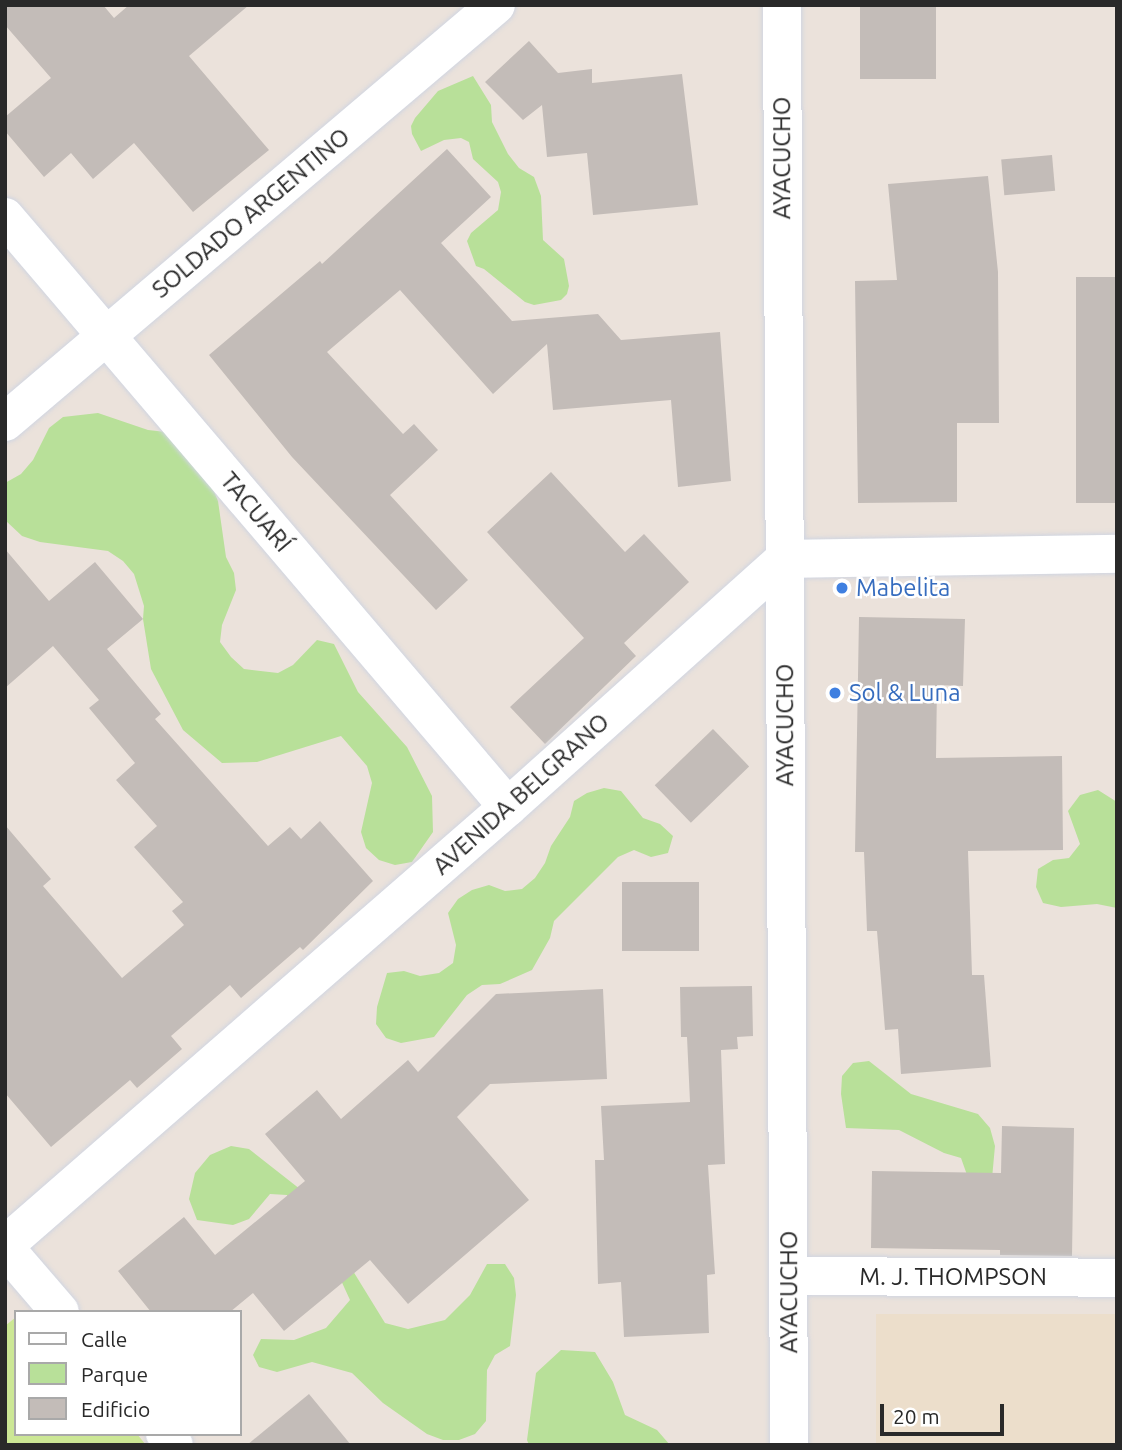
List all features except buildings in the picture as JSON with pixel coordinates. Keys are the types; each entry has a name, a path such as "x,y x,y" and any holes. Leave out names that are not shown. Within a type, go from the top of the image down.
{"street":[{"name":"SOLDADO ARGENTINO","path":"5,422 496,5"},
{"name":"AYACUCHO","path":"782,5 789,1445"},
{"name":"TACUARÍ","path":"5,217 508,807"},
{"path":"784,559 1117,554"},
{"name":"AVENIDA BELGRANO","path":"5,1247 508,807 784,559"},
{"path":"5,1247 58,1310"},
{"name":"M. J. THOMPSON","path":"789,1276 1117,1278"}],"shaded area":[{"path":"876,1314 1117,1314 1117,1445 876,1445"}],"green space":[{"path":"473,76 491,105 492,122 508,154 519,168 534,177 541,196 543,240 564,259 569,286 567,294 561,300 534,305 525,302 484,269 476,266 467,241 471,233 498,210 501,192 498,182 473,159 469,142 461,138 444,140 421,151 412,134 411,126 415,118 438,91"},
{"path":"98,413 148,430 166,432 204,467 218,501 226,557 234,573 236,590 222,625 220,642 231,657 244,669 278,673 293,665 317,640 334,644 358,692 407,747 432,796 433,832 412,862 395,865 379,860 366,848 361,832 372,783 367,766 341,736 257,762 222,763 183,730 151,669 143,619 144,606 134,574 123,561 108,551 40,542 22,536 5,520 5,483 21,474 33,460 49,428 63,417"},
{"path":"604,788 621,791 643,818 660,824 673,836 668,853 651,857 634,850 618,857 554,921 550,938 532,970 500,984 482,985 467,995 434,1037 401,1043 386,1038 376,1024 377,1007 387,973 404,971 420,976 439,973 453,963 456,945 448,913 458,899 472,890 489,885 505,891 522,889 535,878 545,863 551,846 570,817 574,801 587,793"},
{"path":"1098,790 1117,802 1117,908 1097,904 1061,907 1043,903 1036,887 1038,869 1053,860 1069,858 1080,844 1068,811 1080,795"},
{"path":"869,1061 911,1094 978,1114 990,1128 995,1146 990,1200 972,1189 961,1158 944,1153 899,1130 846,1128 841,1094 842,1076 853,1063"},
{"path":"231,1146 249,1149 305,1193 385,1323 408,1329 445,1320 470,1295 487,1264 505,1264 514,1278 516,1295 510,1346 495,1355 487,1370 486,1421 475,1434 459,1440 443,1440 427,1434 383,1403 352,1373 312,1362 277,1372 259,1367 253,1355 261,1339 294,1340 326,1328 350,1300 328,1252 293,1212 287,1195 270,1194 249,1219 233,1225 197,1220 189,1199 195,1173 210,1155"},
{"path":"14,1319 14,1436 139,1436 146,1445 5,1445 5,1326"},
{"path":"561,1350 595,1352 613,1382 625,1415 657,1430 670,1445 529,1445 527,1440 536,1373"}],"place":[{"name":"Mabelita","path":"842,588"},
{"name":"Sol & Luna","path":"835,693"}]}
